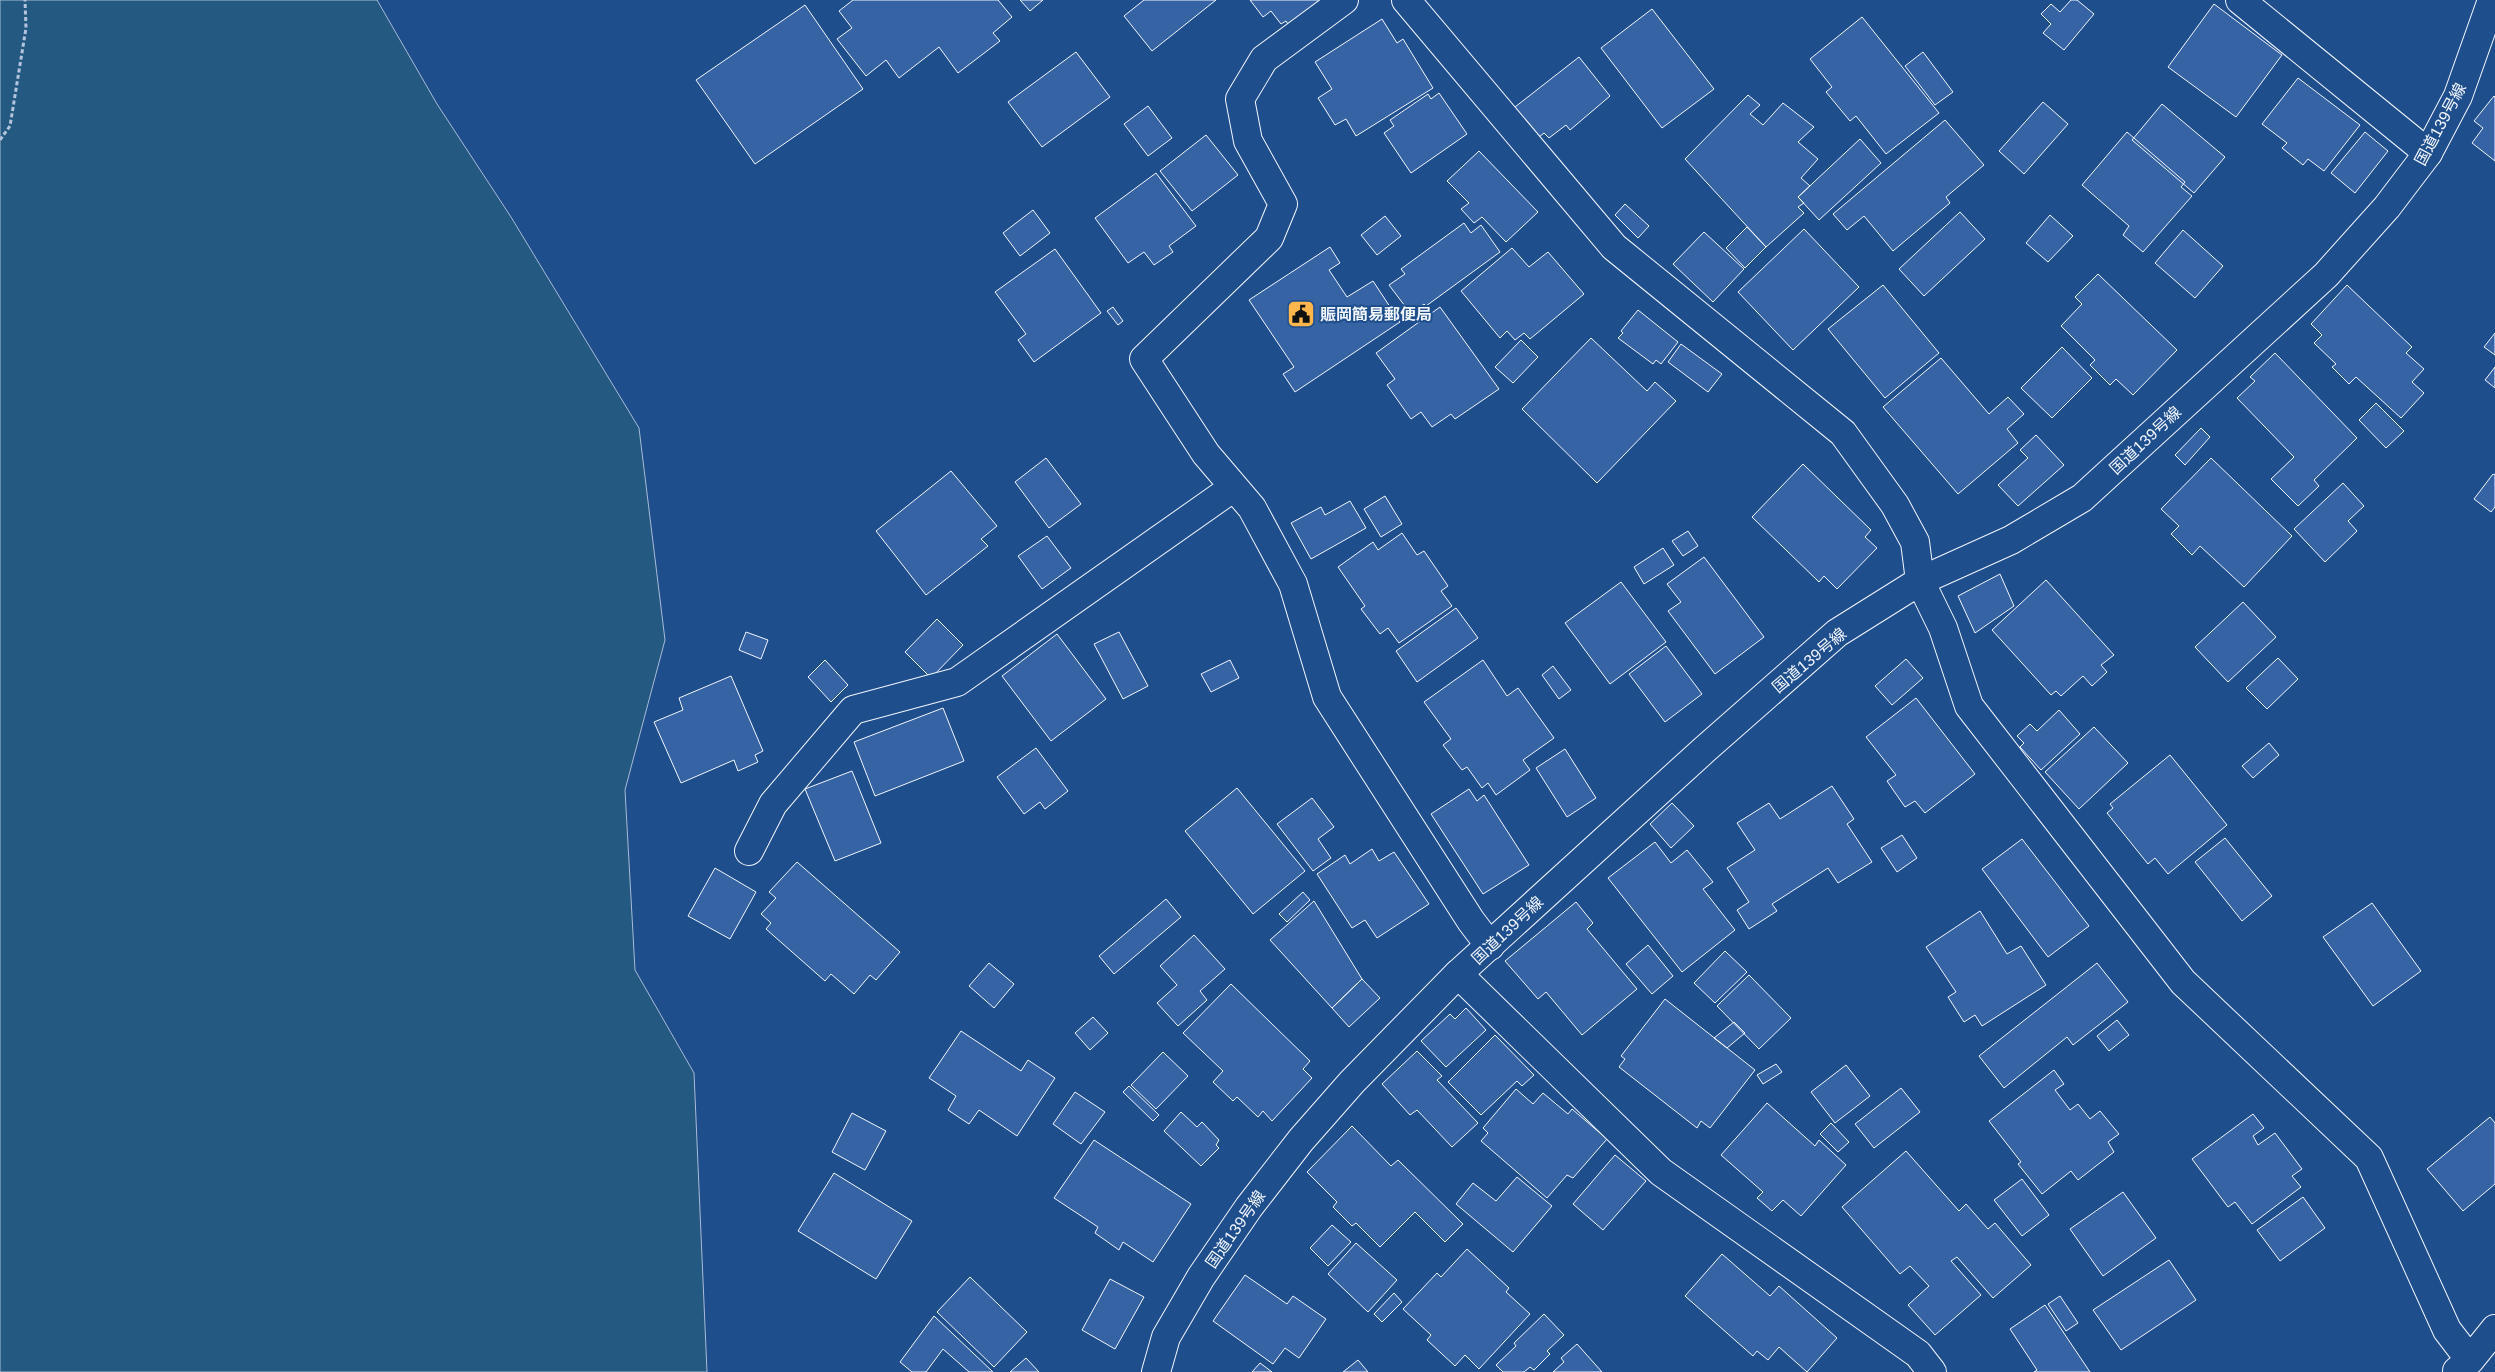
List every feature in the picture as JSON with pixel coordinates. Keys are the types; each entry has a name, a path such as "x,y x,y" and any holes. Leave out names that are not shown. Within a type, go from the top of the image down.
{"main road":[{"path":"1344,0 1264,59 1240,99 1248,141 1283,204 1269,238 1144,359 1206,454 1252,508 1293,584 1328,697 1461,905 1490,946"},
{"path":"1406,0 1614,246 1843,433 1895,505 1915,542 1920,581 1943,628 1968,706 2183,982 2369,1158 2463,1366 2495,1329"},
{"path":"2240,0 2428,153"},
{"name":"国道139号線","path":"1156,1372 1166,1337 1201,1277 1249,1207 1301,1140 1352,1082 1458,974 1704,750 1837,633 1920,581 2012,540 2082,498 2326,275 2387,207 2428,153 2458,96 2491,14"},
{"path":"749,851 773,804 853,710 957,682 1234,487"},
{"path":"1458,974 1661,1172 1918,1354 1932,1372"}],"path":[{"path":"0,140 10,126 26,28 25,0"}],"shaded area":[{"path":"0,0 377,0 437,104 511,217 639,428 665,640 625,790 635,970 694,1073 707,1372 0,1372"}],"building":[{"path":"853,0 998,0 1012,17 993,33 1000,41 958,73 939,47 899,78 886,60 866,76 837,39 852,28 839,11"},
{"path":"1020,0 1043,0 1030,11"},
{"path":"1144,0 1216,0 1152,51 1124,16"},
{"path":"1250,0 1324,0 1289,26 1286,21 1281,24 1271,11 1263,17"},
{"path":"2071,0 2077,0 2094,14 2064,50 2043,33 2051,24 2041,14 2051,4 2060,12"},
{"path":"2214,4 2282,55 2236,117 2168,67"},
{"path":"805,5 863,89 755,164 696,80"},
{"path":"1652,9 1714,89 1662,128 1601,48"},
{"path":"1862,17 1939,113 1886,154 1856,116 1850,121 1826,92 1832,87 1810,59"},
{"path":"1382,19 1397,43 1403,39 1433,88 1356,136 1346,119 1335,125 1318,98 1332,89 1315,62"},
{"path":"1076,52 1110,97 1042,147 1008,102"},
{"path":"1923,52 1953,92 1935,105 1905,66"},
{"path":"1579,57 1610,96 1570,130 1566,125 1549,138 1544,133 1539,137 1515,107"},
{"path":"2298,78 2360,125 2324,171 2308,159 2303,165 2282,148 2287,143 2262,124"},
{"path":"1439,93 1467,134 1411,173 1384,133 1394,126 1390,120 1428,94 1431,99"},
{"path":"1748,95 1760,105 1750,114 1763,125 1783,103 1814,127 1798,142 1818,159 1801,178 1810,186 1798,197 1804,203 1798,207 1804,213 1766,247 1685,159"},
{"path":"2494,96 2495,161 2472,143 2483,128 2474,121"},
{"path":"2043,102 2068,124 2024,174 1999,151"},
{"path":"2162,104 2225,157 2194,193 2132,140"},
{"path":"1148,106 1172,138 1148,156 1124,124"},
{"path":"1945,120 1984,165 1946,197 1950,203 1893,251 1864,216 1847,230 1833,214"},
{"path":"2127,132 2185,182 2181,187 2192,196 2143,252 2123,235 2129,226 2082,185"},
{"path":"2365,132 2388,151 2355,193 2331,173"},
{"path":"1206,135 1238,175 1192,211 1160,171"},
{"path":"1860,139 1881,163 1819,220 1798,197"},
{"path":"1479,151 1538,212 1506,242 1482,217 1474,223 1461,209 1469,203 1447,181"},
{"path":"1156,173 1196,226 1169,246 1173,252 1154,265 1144,252 1128,263 1095,218"},
{"path":"1625,204 1649,226 1638,238 1615,215"},
{"path":"1033,210 1050,233 1020,256 1003,233"},
{"path":"1960,212 1985,239 1924,296 1899,269"},
{"path":"2050,215 2073,236 2048,262 2026,243"},
{"path":"1385,216 1401,236 1377,255 1361,235"},
{"path":"1464,223 1471,233 1481,225 1500,252 1426,306 1424,304 1411,314 1389,285 1405,274 1401,269"},
{"path":"1747,227 1766,247 1745,268 1726,248"},
{"path":"1804,229 1859,287 1793,350 1738,292"},
{"path":"2183,230 2223,266 2195,298 2155,263"},
{"path":"1704,232 1744,269 1713,302 1673,264"},
{"path":"1330,247 1340,263 1329,270 1347,297 1373,281 1400,322 1295,392 1283,374 1294,367 1249,300"},
{"path":"1512,248 1529,267 1548,252 1584,294 1530,339 1524,333 1515,340 1507,331 1500,338 1461,291"},
{"path":"1055,249 1101,313 1034,362 1018,340 1026,334 995,292"},
{"path":"2098,274 2177,350 2133,395 2116,379 2110,385 2090,365 2095,360 2061,326 2082,304 2075,297"},
{"path":"1883,285 1939,353 1885,398 1828,329"},
{"path":"2347,285 2412,347 2406,353 2424,369 2412,382 2424,393 2401,418 2356,377 2349,384 2332,367 2336,364 2314,343 2322,335 2311,324"},
{"path":"1113,307 1123,321 1118,325 1107,311"},
{"path":"1440,307 1499,389 1455,419 1451,414 1432,427 1421,412 1411,419 1387,385 1395,379 1376,353"},
{"path":"1638,310 1678,342 1661,364 1656,360 1653,364 1618,338 1623,333 1621,331"},
{"path":"2495,333 2495,355 2484,347"},
{"path":"1591,338 1647,391 1655,382 1676,401 1597,483 1522,409"},
{"path":"1521,340 1538,357 1513,383 1495,367"},
{"path":"1681,344 1722,374 1708,392 1668,362"},
{"path":"2062,347 2092,378 2052,418 2021,388"},
{"path":"2275,353 2357,438 2314,480 2319,486 2298,506 2271,479 2294,457 2237,398 2255,381 2250,377"},
{"path":"1941,358 1989,414 2008,397 2024,414 2007,429 2018,443 1958,494 1883,407"},
{"path":"2495,367 2495,388 2485,380"},
{"path":"2376,403 2404,431 2386,448 2359,420"},
{"path":"2201,428 2210,437 2185,465 2175,455"},
{"path":"2036,435 2064,465 2018,506 1998,485 2028,458 2020,450"},
{"path":"1046,458 1081,504 1049,528 1015,482"},
{"path":"2211,458 2292,536 2244,587 2200,546 2192,555 2171,534 2179,526 2161,509"},
{"path":"1803,464 1871,530 1865,537 1877,548 1837,589 1824,576 1819,582 1752,517"},
{"path":"951,471 997,526 981,539 988,546 926,595 876,531"},
{"path":"2493,474 2495,475 2495,507 2491,512 2474,499"},
{"path":"2343,483 2364,506 2348,521 2357,531 2325,562 2294,529"},
{"path":"1385,496 1402,524 1381,537 1364,509"},
{"path":"1350,501 1366,528 1311,559 1291,523 1321,507 1325,515"},
{"path":"1688,531 1698,546 1683,556 1672,541"},
{"path":"1402,533 1417,555 1424,551 1448,586 1441,591 1452,606 1399,643 1388,628 1380,634 1361,609 1365,606 1338,567 1373,542 1378,550"},
{"path":"1047,536 1071,568 1042,589 1018,556"},
{"path":"1663,548 1674,565 1644,584 1634,567"},
{"path":"1704,557 1764,637 1715,674 1668,611 1681,602 1667,584"},
{"path":"2000,574 2014,606 1975,633 1958,596"},
{"path":"2046,580 2114,655 2101,665 2107,672 2092,686 2083,676 2061,696 2056,691 2051,695 1992,630"},
{"path":"1621,582 1666,642 1610,684 1565,623"},
{"path":"2243,602 2276,637 2228,682 2195,647"},
{"path":"1456,608 1478,638 1417,682 1396,651"},
{"path":"937,619 963,645 931,678 905,652"},
{"path":"746,632 768,640 761,659 739,650"},
{"path":"1119,632 1148,686 1123,699 1094,644"},
{"path":"1057,634 1106,699 1051,741 1002,676"},
{"path":"1666,646 1702,694 1665,722 1629,674"},
{"path":"2278,658 2298,679 2267,709 2246,688"},
{"path":"1906,659 1923,678 1892,705 1875,686"},
{"path":"825,660 848,685 831,702 808,677"},
{"path":"1230,660 1239,678 1211,692 1201,674"},
{"path":"1483,660 1507,696 1518,688 1554,738 1523,760 1530,770 1496,795 1488,783 1482,788 1467,767 1462,770 1443,745 1451,739 1424,702"},
{"path":"1553,666 1571,690 1559,699 1542,675"},
{"path":"731,676 763,751 755,755 758,762 738,771 734,760 681,783 654,722 683,710 679,698"},
{"path":"1916,698 1975,774 1925,813 1915,801 1905,807 1887,781 1896,775 1866,737"},
{"path":"943,708 964,761 875,796 854,742"},
{"path":"2059,710 2080,734 2041,770 2020,747 2024,743 2017,736 2030,724 2037,731"},
{"path":"2094,727 2128,763 2079,809 2045,772"},
{"path":"2269,743 2279,755 2253,778 2242,766"},
{"path":"1036,748 1068,791 1045,809 1040,802 1024,814 997,777"},
{"path":"1565,749 1596,798 1567,817 1536,768"},
{"path":"2170,755 2227,825 2168,874 2155,858 2148,864 2107,813 2113,808 2110,804"},
{"path":"852,771 881,843 835,861 805,789"},
{"path":"1832,786 1854,819 1847,824 1872,862 1838,883 1828,868 1772,904 1777,911 1749,929 1737,910 1749,902 1727,868 1755,850 1737,823 1769,803 1780,819"},
{"path":"1237,788 1305,871 1253,914 1185,831"},
{"path":"1469,789 1477,801 1484,795 1529,865 1483,894 1431,814"},
{"path":"1312,798 1334,827 1318,839 1331,858 1313,871 1277,824"},
{"path":"1672,803 1694,826 1671,848 1650,824"},
{"path":"1902,835 1917,858 1897,872 1881,848"},
{"path":"2225,838 2272,896 2242,921 2195,862"},
{"path":"2022,839 2089,926 2048,957 1982,869"},
{"path":"1655,842 1671,863 1687,850 1713,882 1703,889 1735,930 1682,972 1608,878"},
{"path":"1372,849 1379,861 1394,852 1429,904 1377,938 1365,920 1352,928 1317,874 1345,855 1350,864"},
{"path":"797,862 900,952 876,980 870,975 854,994 831,974 825,981 766,929 771,923 761,914 776,898 769,892"},
{"path":"715,868 756,892 730,939 688,916"},
{"path":"1303,892 1310,900 1287,922 1279,914"},
{"path":"1166,899 1181,917 1114,974 1099,956"},
{"path":"1314,901 1362,979 1332,1008 1270,940"},
{"path":"1576,902 1593,923 1587,929 1637,989 1582,1035 1546,992 1538,999 1505,961"},
{"path":"2372,903 2421,971 2373,1006 2323,937"},
{"path":"1980,911 2007,954 2021,946 2046,985 1982,1026 1975,1015 1964,1022 1948,997 1956,992 1926,947"},
{"path":"1194,935 1225,969 1200,991 1207,1000 1178,1026 1157,1003 1177,985 1160,966"},
{"path":"1648,945 1673,976 1652,994 1626,964"},
{"path":"1725,951 1747,972 1715,1003 1694,983"},
{"path":"989,963 1014,984 994,1008 969,986"},
{"path":"2097,963 2128,1002 2073,1045 2067,1037 2004,1088 1979,1056"},
{"path":"1749,975 1791,1018 1759,1049 1717,1006"},
{"path":"1362,979 1380,998 1349,1027 1332,1008"},
{"path":"1231,984 1310,1061 1303,1069 1312,1078 1272,1121 1263,1111 1258,1117 1237,1097 1233,1101 1213,1082 1223,1071 1183,1033"},
{"path":"1665,999 1755,1070 1710,1128 1701,1121 1697,1128 1619,1067 1625,1059 1621,1056"},
{"path":"1466,1008 1486,1030 1446,1067 1421,1041 1450,1014 1455,1019"},
{"path":"1093,1017 1108,1033 1090,1050 1075,1033"},
{"path":"2117,1020 2129,1035 2109,1051 2097,1036"},
{"path":"1734,1022 1745,1033 1727,1048 1714,1038"},
{"path":"961,1031 1021,1071 1028,1060 1055,1078 1017,1136 979,1110 969,1124 948,1110 956,1096 929,1078"},
{"path":"1495,1035 1534,1075 1522,1086 1517,1081 1481,1115 1448,1082"},
{"path":"1417,1051 1442,1076 1437,1080 1478,1123 1452,1147 1417,1110 1410,1115 1382,1084"},
{"path":"1163,1052 1188,1076 1156,1109 1131,1085"},
{"path":"1776,1064 1782,1072 1763,1084 1757,1075"},
{"path":"1846,1065 1870,1096 1835,1123 1811,1092"},
{"path":"2054,1070 2064,1084 2055,1090 2070,1110 2078,1104 2090,1119 2100,1111 2119,1134 2108,1142 2114,1152 2078,1180 2071,1171 2042,1194 2018,1164 2021,1162 1989,1121"},
{"path":"1129,1086 1159,1115 1153,1121 1123,1092"},
{"path":"1901,1088 1920,1112 1874,1148 1855,1124"},
{"path":"1516,1089 1533,1104 1543,1093 1568,1114 1572,1109 1607,1139 1573,1178 1567,1175 1547,1198 1481,1141 1488,1133 1483,1128"},
{"path":"1075,1092 1105,1112 1081,1144 1053,1124"},
{"path":"1767,1103 1815,1146 1819,1140 1846,1165 1801,1216 1783,1200 1772,1211 1757,1198 1763,1192 1721,1155"},
{"path":"1181,1112 1197,1127 1202,1122 1219,1140 1216,1145 1219,1148 1201,1166 1164,1131"},
{"path":"852,1113 886,1131 865,1170 832,1152"},
{"path":"2253,1114 2264,1128 2253,1136 2258,1145 2275,1133 2302,1169 2292,1176 2301,1187 2252,1224 2235,1202 2228,1207 2192,1159"},
{"path":"2490,1117 2495,1123 2495,1184 2463,1211 2427,1169"},
{"path":"1831,1123 1849,1142 1838,1152 1820,1134"},
{"path":"1352,1126 1391,1166 1398,1160 1463,1224 1445,1242 1415,1212 1380,1247 1356,1223 1352,1226 1333,1207 1337,1202 1307,1172"},
{"path":"1094,1140 1191,1204 1153,1262 1123,1242 1119,1250 1095,1233 1098,1227 1054,1198"},
{"path":"1906,1151 1959,1211 1966,1204 1988,1229 1995,1223 2031,1265 1993,1298 1957,1257 1951,1261 1981,1295 1935,1335 1908,1305 1929,1286 1910,1266 1900,1274 1842,1207"},
{"path":"1615,1155 1646,1181 1603,1230 1573,1204"},
{"path":"834,1173 912,1221 876,1279 798,1231"},
{"path":"1517,1177 1552,1206 1513,1252 1456,1204 1473,1183 1496,1201"},
{"path":"2022,1179 2049,1215 2022,1236 1994,1200"},
{"path":"2123,1192 2156,1238 2103,1276 2070,1229"},
{"path":"2303,1197 2325,1228 2280,1261 2257,1230"},
{"path":"1332,1225 1351,1242 1328,1266 1310,1248"},
{"path":"1356,1243 1397,1280 1368,1312 1328,1274"},
{"path":"1467,1249 1509,1288 1506,1292 1530,1314 1479,1369 1465,1355 1455,1366 1427,1340 1431,1335 1403,1309 1437,1273 1441,1277"},
{"path":"1722,1254 1770,1296 1779,1286 1837,1338 1807,1372 1779,1347 1768,1360 1757,1351 1753,1356 1685,1296"},
{"path":"2169,1260 2196,1300 2121,1350 2093,1310"},
{"path":"1245,1275 1287,1304 1293,1296 1326,1319 1299,1358 1285,1348 1273,1364 1213,1321"},
{"path":"970,1277 1027,1332 994,1367 937,1312"},
{"path":"1110,1279 1144,1297 1115,1349 1082,1330"},
{"path":"1394,1293 1402,1302 1382,1322 1374,1314"},
{"path":"2060,1296 2078,1323 2066,1331 2048,1304"},
{"path":"2045,1305 2090,1372 2034,1372 2037,1370 2010,1329"},
{"path":"1544,1314 1564,1335 1547,1351 1550,1354 1534,1370 1530,1367 1524,1372 1503,1372 1496,1365 1516,1346 1514,1343"},
{"path":"934,1316 993,1372 969,1372 943,1349 926,1372 912,1372 900,1362"},
{"path":"1577,1344 1602,1372 1553,1372 1564,1362 1561,1358"},
{"path":"1026,1358 1039,1372 1010,1372"},
{"path":"1358,1360 1368,1372 1343,1372"},
{"path":"1260,1363 1272,1372 1252,1372"}],"place":[{"name":"賑岡簡易郵便局","path":"1301,314"}]}
